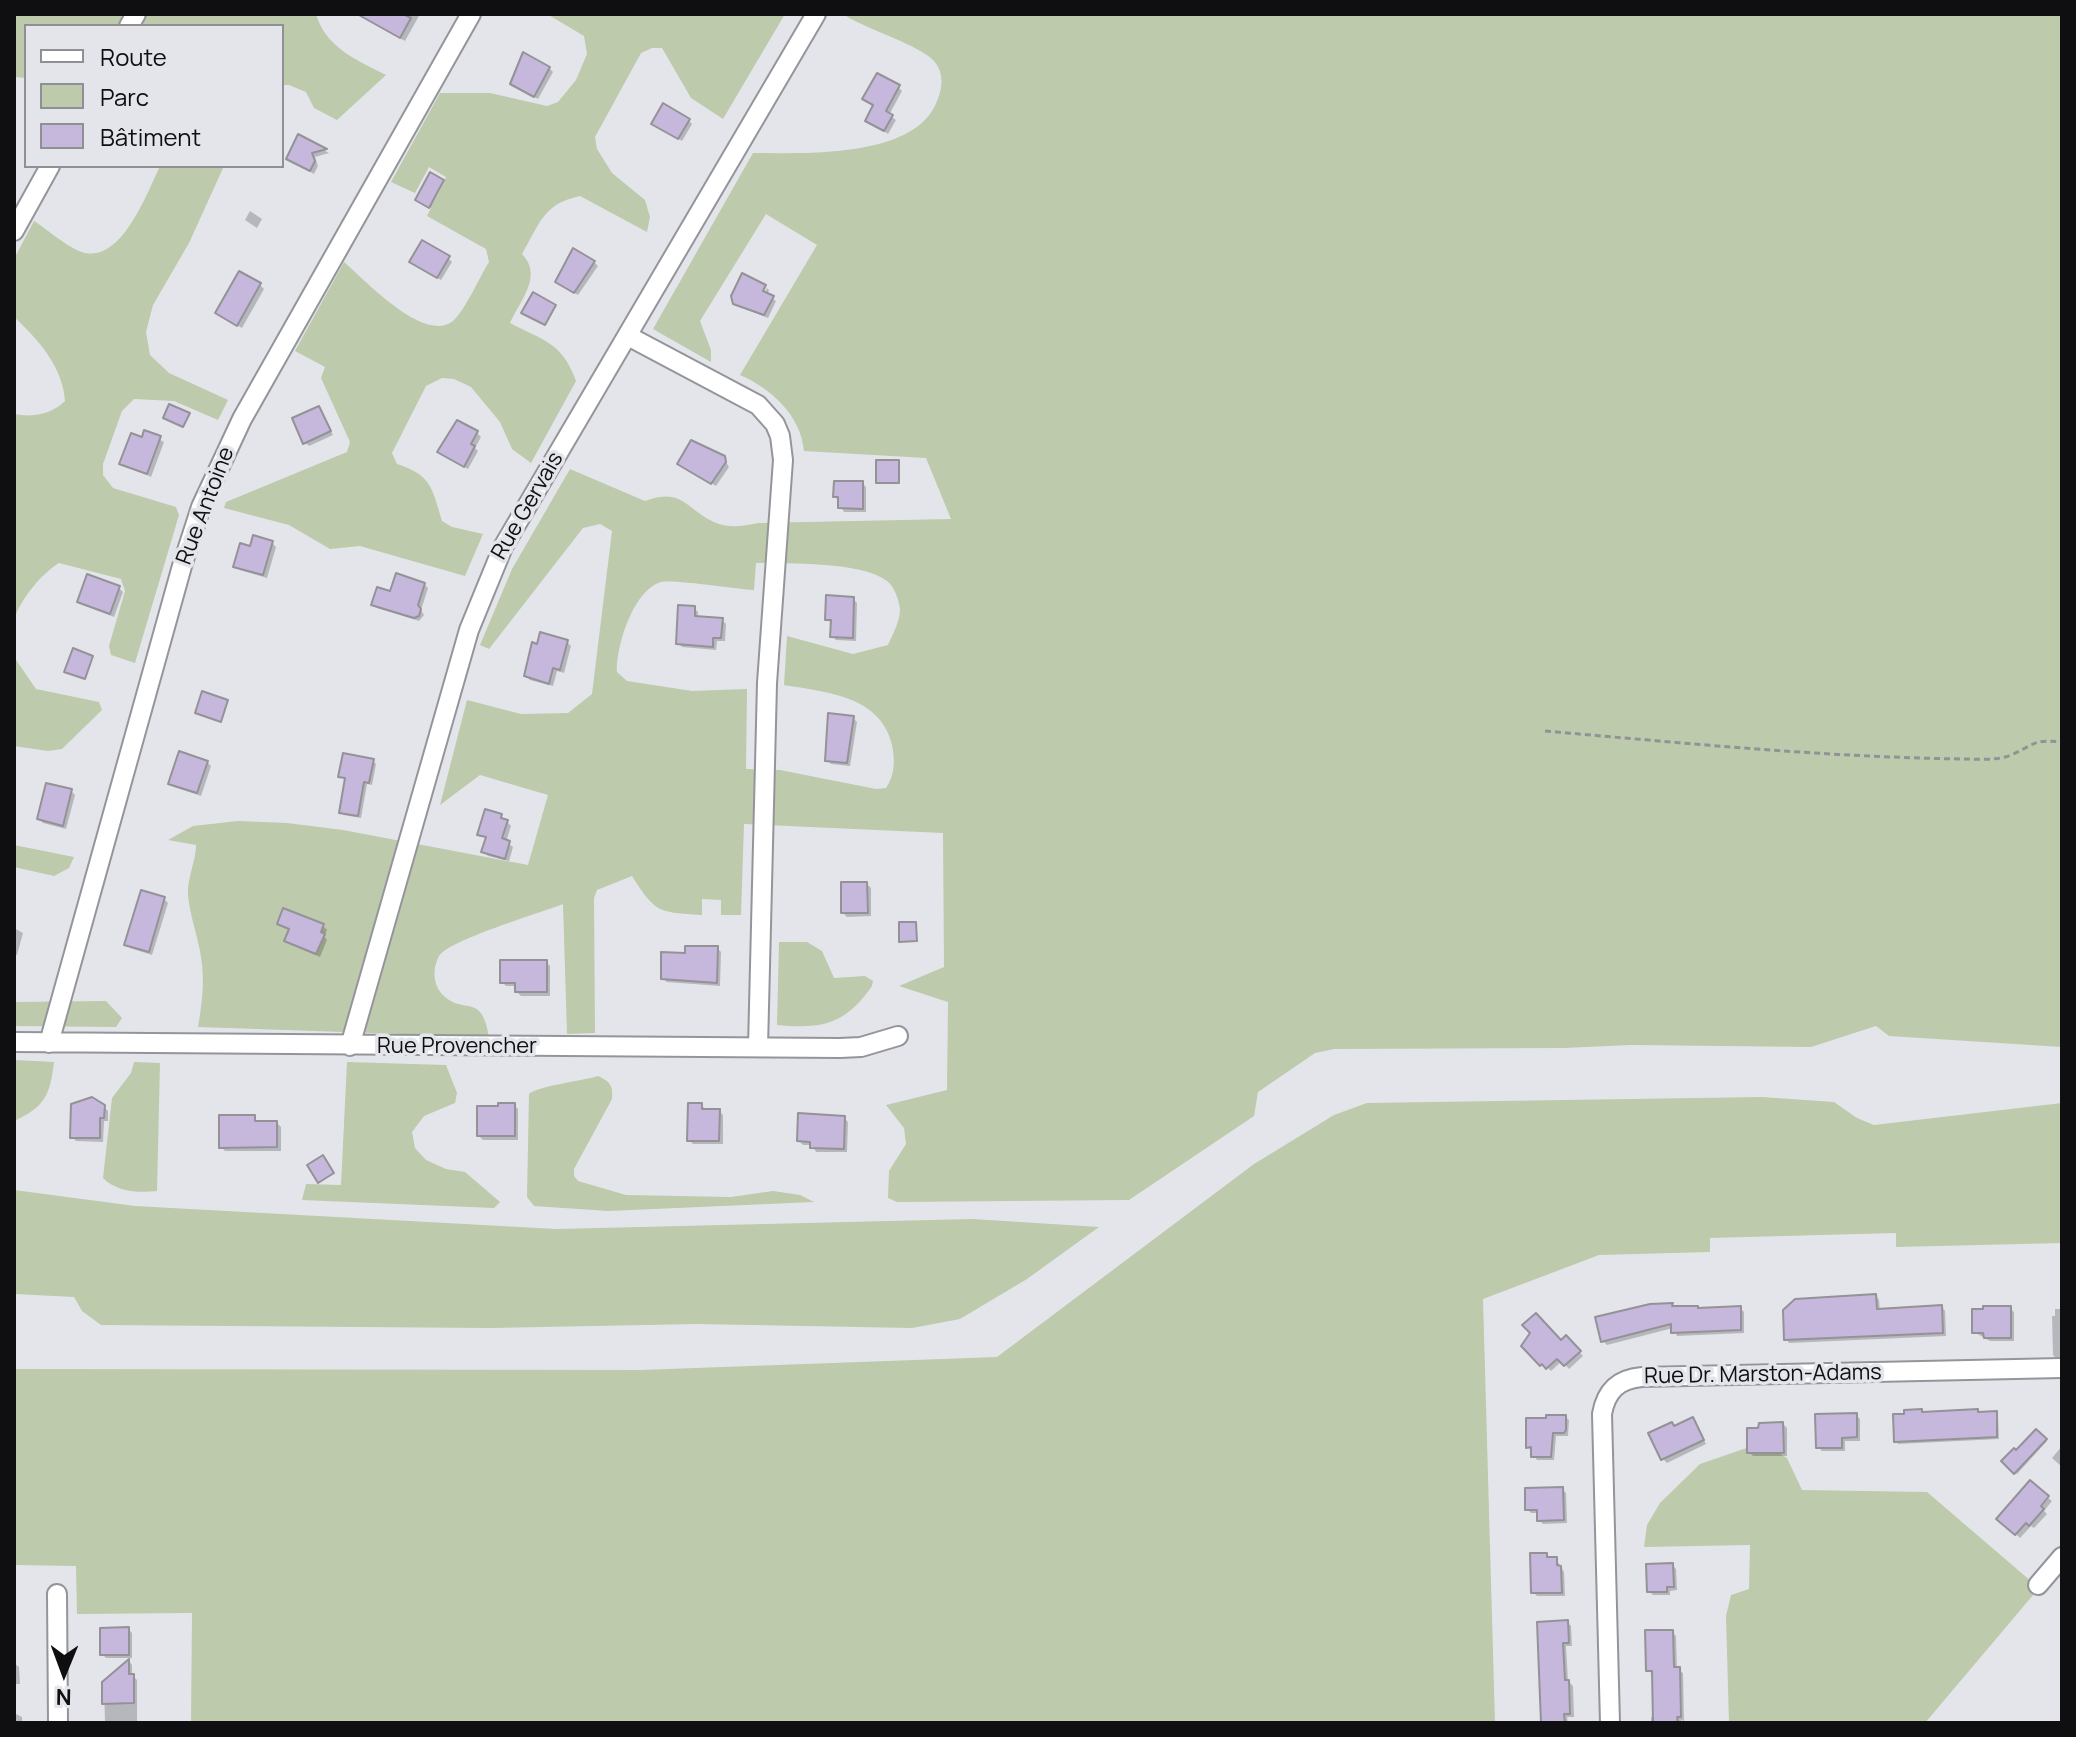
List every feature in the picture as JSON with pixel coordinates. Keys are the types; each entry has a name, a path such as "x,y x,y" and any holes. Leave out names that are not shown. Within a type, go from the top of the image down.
{"street":[{"name":"Rue Antoine","path":"49,1043 177,582 201,507 242,419 471,14"},
{"name":"Rue Gervais","path":"350,1046 479,602 503,547 816,14"},
{"path":"14,231 49,168"},
{"path":"628,336 758,405 775,424 780,436 783,460 765,735 758,1047"},
{"name":"Rue Provencher","path":"14,1042 861,1047 898,1036"},
{"name":"Rue Dr. Marston-Adams","path":"1610,1723 1602,1414 1604,1402 1618,1383 1642,1377 2062,1368"},
{"path":"2038,1585 2062,1557"},
{"path":"57,1594 58,1723"}],"path":[{"path":"1545,731 1827,754 1964,759 1996,759 2035,741 2062,742"}],"green space":[{"path":"14,14 316,14 327,36 344,52 386,75 337,120 314,108 306,92 284,85 284,24 24,24 24,78 14,77"},
{"path":"547,14 785,14 723,119 691,98 662,48 641,53 595,137 597,149 612,173 645,200 650,217 647,232 580,196 550,210 533,233 522,254 531,271 528,288 510,323 558,350 576,381 531,463 512,449 500,422 471,387 454,379 442,378 426,386 392,453 397,464 424,478 436,499 442,521 452,527 483,534 465,576 360,546 330,549 289,525 224,508 226,502 347,452 350,442 321,378 325,367 295,351 344,262 396,307 427,324 441,326 453,321 463,309 489,262 486,249 427,216 446,177 429,167 415,193 391,182 440,93 490,93 547,106 558,102 576,80 587,54 584,36"},
{"path":"843,14 2062,14 2062,1047 1889,1036 1876,1026 1811,1047 1631,1045 1334,1049 1315,1053 1258,1092 1254,1116 1129,1200 897,1202 888,1198 889,1171 906,1144 904,1128 886,1105 947,1090 948,1002 899,986 944,967 943,833 744,824 741,915 721,915 721,900 702,899 702,915 660,909 647,898 632,876 597,890 594,898 595,1033 567,1034 563,904 459,942 439,956 435,977 440,992 451,1001 477,1009 486,1023 489,1037 198,1027 202,966 188,895 196,845 168,840 193,826 238,821 287,823 343,830 528,865 548,795 480,775 440,805 467,700 521,714 568,713 592,694 612,531 600,524 583,528 489,649 480,645 512,569 570,469 645,501 667,496 675,498 704,517 725,526 951,519 926,458 804,451 797,426 783,405 763,388 740,375 817,245 766,214 700,321 711,350 711,362 653,329 753,153 856,149 906,134 925,120 937,101 942,80 934,61 917,49","holes":["756,563 824,565 860,570 887,581 894,590 900,614 888,645 853,654 787,636 784,685 850,699 876,716 886,729 893,751 893,773 886,788 876,789 780,770 746,769 747,689 692,691 627,681 617,672 628,621 642,596 651,587 668,581 754,590"]},
{"path":"159,168 223,168 189,243 153,305 146,332 150,355 169,373 228,400 218,420 174,401 134,399 122,411 103,464 103,475 113,488 176,507 179,515 135,663 111,655 109,646 125,591 121,579 59,563 32,588 14,620 14,414 41,414 65,401 54,365 40,344 14,317 14,259 34,221 76,250 96,253 109,248 120,238 140,209"},
{"path":"14,657 36,689 99,702 102,710 62,749 48,751 14,746"},
{"path":"14,845 74,857 69,868 54,876 14,867"},
{"path":"779,942 807,942 822,951 834,978 865,976 873,981 872,986 852,1009 831,1022 807,1026 777,1025"},
{"path":"106,1001 122,1018 116,1027 14,1026 14,1002"},
{"path":"14,1060 54,1062 44,1099 33,1111 14,1121"},
{"path":"134,1062 160,1063 157,1191 128,1190 103,1178 112,1098 131,1073"},
{"path":"347,1062 446,1065 457,1093 455,1103 424,1116 412,1132 415,1148 426,1160 446,1169 465,1172 500,1202 494,1208 302,1200 306,1184 341,1185"},
{"path":"598,1076 610,1085 612,1099 574,1169 578,1181 626,1195 731,1197 773,1191 800,1195 814,1202 608,1211 534,1206 527,1197 529,1094"},
{"path":"1762,1097 1834,1102 1857,1118 1874,1125 2062,1103 2062,1243 1896,1247 1896,1233 1710,1238 1710,1252 1599,1255 1483,1299 1495,1723 191,1723 192,1613 77,1614 76,1566 14,1565 14,1369 640,1370 997,1357 1254,1164 1334,1115 1367,1103"},
{"path":"14,1190 135,1206 556,1229 973,1219 1099,1227 1027,1279 960,1319 912,1328 697,1324 490,1328 101,1325 82,1311 74,1297 14,1294"},
{"path":"1761,1443 1787,1458 1802,1490 1927,1492 2039,1588 1925,1723 1729,1723 1726,1616 1731,1595 1749,1589 1750,1545 1644,1547 1647,1525 1660,1503 1700,1464"}],"building":[{"path":"357,14 403,14 411,18 400,38"},
{"path":"523,52 550,67 534,97 510,84"},
{"path":"877,73 900,85 886,111 893,115 884,131 865,121 873,105 862,99"},
{"path":"663,103 690,119 678,139 651,124"},
{"path":"298,134 327,149 312,153 315,161 310,171 286,159"},
{"path":"430,172 444,180 429,208 415,200"},
{"path":"422,240 450,256 437,278 409,262"},
{"path":"573,248 595,261 574,293 555,282"},
{"path":"239,271 261,283 237,326 215,313"},
{"path":"742,273 766,285 763,291 774,296 764,315 733,304 731,296"},
{"path":"533,292 556,305 545,325 521,313"},
{"path":"169,404 190,413 183,427 163,418"},
{"path":"319,406 331,431 303,444 292,418"},
{"path":"457,420 478,431 471,444 475,446 464,467 437,452"},
{"path":"144,430 161,436 147,474 119,464 131,433 142,437"},
{"path":"691,440 725,456 726,462 711,484 677,464"},
{"path":"876,460 899,460 899,483 876,483"},
{"path":"834,481 863,481 863,509 838,508 838,497 833,497"},
{"path":"253,535 273,541 263,575 233,567 240,543 250,546"},
{"path":"396,573 425,583 418,605 421,609 419,616 414,618 371,605 377,587 390,591"},
{"path":"87,574 120,586 110,614 77,602"},
{"path":"826,595 854,597 853,638 830,637 831,620 825,620"},
{"path":"678,605 695,606 695,616 723,618 721,638 713,638 713,647 676,644"},
{"path":"540,632 568,640 560,670 553,668 549,684 524,676 532,642 537,644"},
{"path":"73,648 93,656 85,679 64,672"},
{"path":"202,691 228,700 221,722 195,713"},
{"path":"828,713 854,716 847,763 825,761"},
{"path":"179,751 208,761 197,793 168,784"},
{"path":"343,753 374,759 369,783 364,782 358,816 339,813 345,778 338,777"},
{"path":"46,783 72,789 63,826 37,819"},
{"path":"485,809 502,814 501,818 508,820 502,838 510,841 505,859 481,852 486,837 477,835"},
{"path":"841,882 867,882 868,913 841,913"},
{"path":"141,890 165,897 149,952 124,945"},
{"path":"283,908 324,924 321,932 325,934 316,954 284,941 289,929 277,924"},
{"path":"899,922 916,922 917,941 899,942"},
{"path":"685,946 718,946 717,983 661,979 661,952 685,953"},
{"path":"500,960 547,960 547,992 515,992 515,983 500,983"},
{"path":"92,1097 105,1105 104,1118 100,1118 100,1138 70,1138 71,1104"},
{"path":"498,1103 515,1103 515,1136 477,1136 477,1106 498,1106"},
{"path":"688,1103 702,1103 702,1109 720,1109 719,1141 687,1141"},
{"path":"798,1113 845,1116 844,1149 810,1148 810,1142 797,1141"},
{"path":"219,1115 255,1115 255,1121 277,1121 277,1147 219,1148"},
{"path":"323,1155 334,1173 318,1183 307,1165"},
{"path":"1876,1294 1877,1309 1942,1305 1943,1333 1784,1340 1783,1310 1795,1299"},
{"path":"1673,1303 1672,1306 1698,1308 1741,1306 1741,1330 1671,1333 1671,1324 1601,1342 1595,1317 1650,1304"},
{"path":"1983,1306 2011,1306 2011,1338 1984,1338 1983,1333 1972,1333 1972,1309 1983,1309"},
{"path":"1536,1313 1561,1340 1566,1335 1581,1351 1564,1366 1557,1359 1546,1369 1521,1346 1530,1333 1522,1325"},
{"path":"1922,1409 1922,1412 1997,1411 1997,1437 1894,1442 1893,1414"},
{"path":"1857,1413 1857,1437 1842,1438 1842,1448 1816,1448 1815,1414"},
{"path":"1546,1415 1566,1415 1566,1430 1564,1433 1553,1433 1551,1457 1531,1457 1531,1447 1526,1448 1526,1418 1546,1418"},
{"path":"1693,1417 1704,1440 1661,1460 1648,1433"},
{"path":"1783,1422 1784,1453 1747,1453 1747,1428 1758,1428 1759,1423"},
{"path":"2036,1429 2047,1439 2014,1474 2001,1461"},
{"path":"2030,1480 2049,1496 2041,1506 2044,1509 2029,1526 2026,1523 2015,1535 1996,1519"},
{"path":"1563,1487 1564,1520 1537,1521 1537,1510 1525,1510 1525,1488"},
{"path":"1530,1553 1547,1553 1547,1557 1557,1557 1557,1565 1561,1566 1562,1593 1531,1593"},
{"path":"1673,1563 1674,1587 1667,1587 1667,1592 1647,1592 1646,1564"},
{"path":"1568,1620 1569,1643 1563,1643 1570,1714 1564,1714 1565,1723 1541,1723 1537,1622"},
{"path":"129,1627 129,1655 100,1655 100,1628"},
{"path":"1645,1630 1673,1630 1674,1667 1680,1667 1681,1717 1677,1717 1678,1723 1653,1723 1652,1671 1646,1671"},
{"path":"129,1659 129,1674 134,1674 134,1703 102,1704 102,1682"}]}
